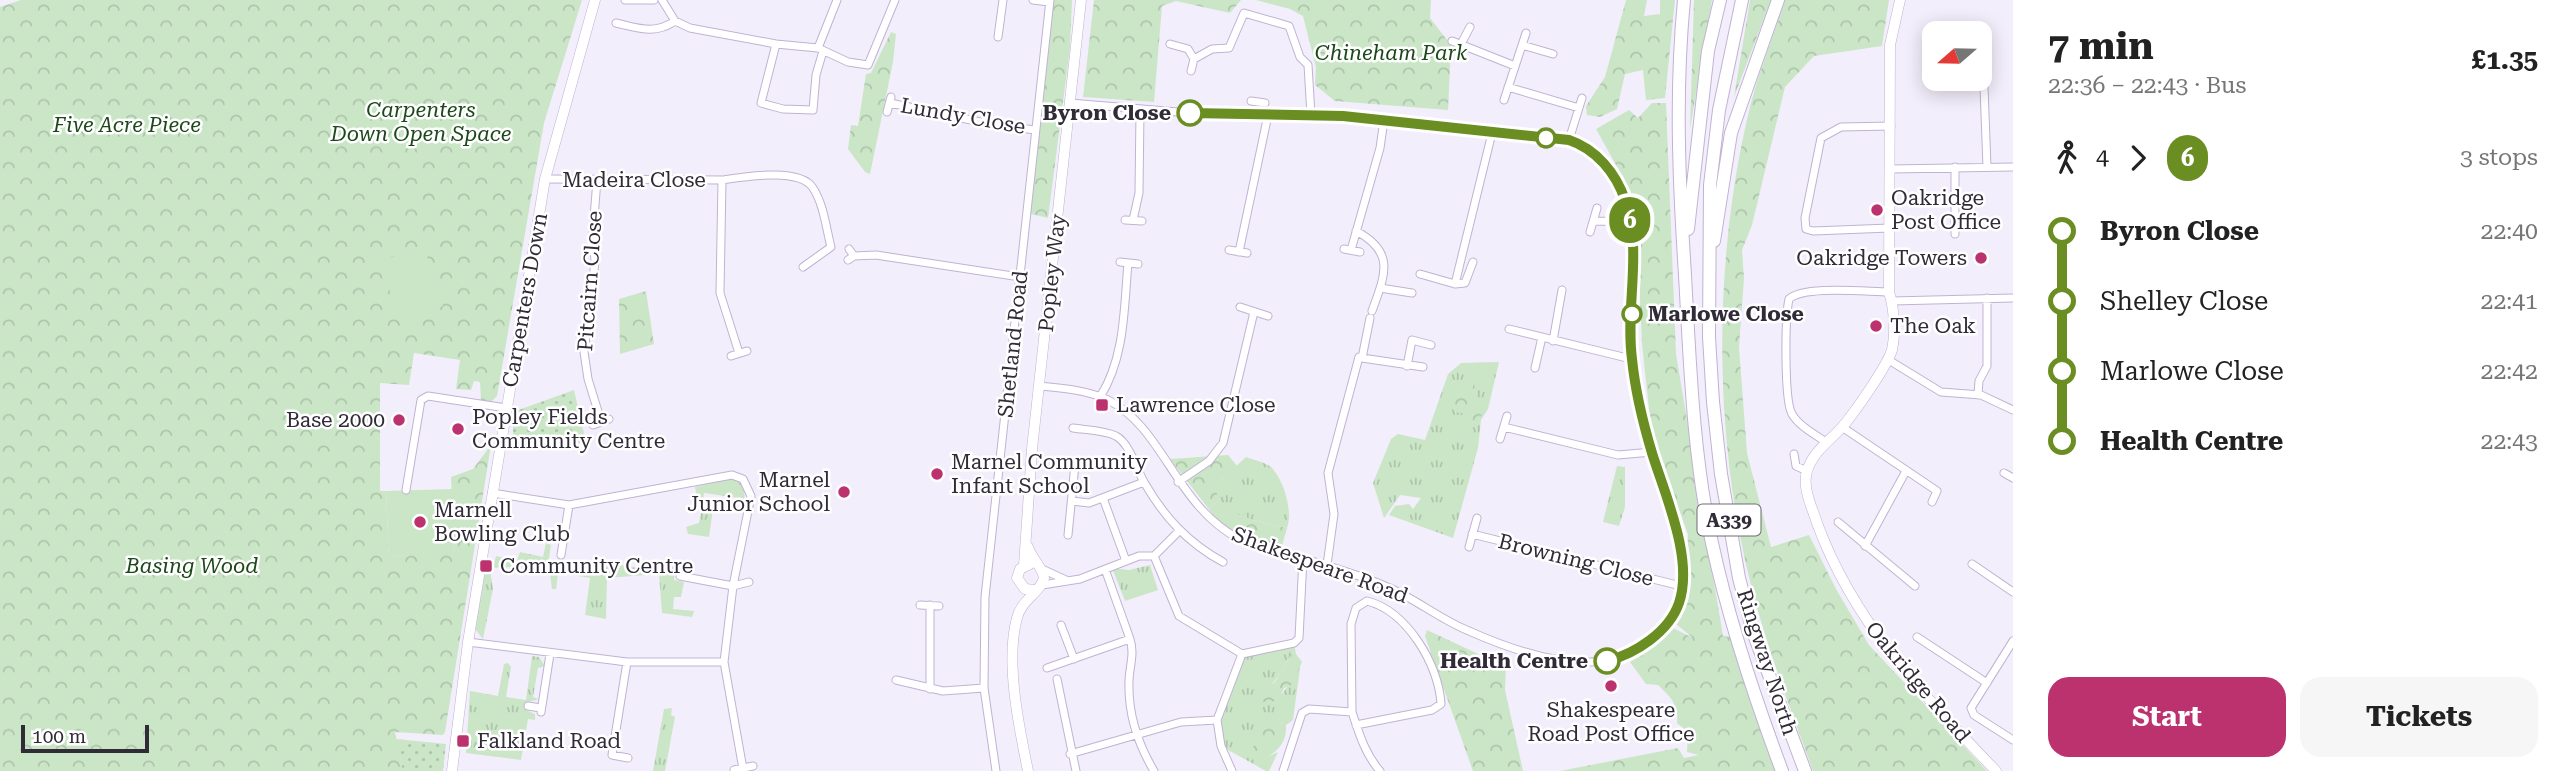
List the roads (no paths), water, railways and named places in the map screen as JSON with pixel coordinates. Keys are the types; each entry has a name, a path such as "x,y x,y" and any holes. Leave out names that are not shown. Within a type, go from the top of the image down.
{"highway":[{"path":"1684,0 1679,50 1678,121 1685,278"},
{"name":"A339","path":"1685,278 1695,151 1708,51 1720,0"},
{"name":"A339","path":"1710,258 1712,173 1722,97 1742,0"},
{"path":"1710,258 1731,133 1778,0"},
{"name":"Ringway North","path":"1710,258 1709,337 1713,402 1721,474 1739,578 1753,632 1805,771"},
{"name":"Ringway North","path":"1685,278 1686,334 1712,541 1750,686 1782,771"}],"street":[{"name":"Carpenters Down","path":"452,771 468,642 545,180 595,0"},
{"path":"625,0 654,0"},
{"path":"662,0 675,20 690,28 821,50 848,62 868,65 895,0"},
{"path":"776,44 761,103 783,109 813,110 821,50 837,0"},
{"path":"998,37 1003,0"},
{"path":"1033,0 1049,1"},
{"name":"Popley Way","path":"1038,587 1044,578 1033,566 1027,545 1031,449 1081,0"},
{"path":"1794,454 1796,466 1807,471 1826,442 1842,428 1887,359 1892,346 1890,45 1900,0"},
{"path":"1896,20 1910,0"},
{"name":"Shetland Road","path":"996,771 984,688 985,597 1049,1"},
{"path":"1191,71 1194,59 1212,49 1230,48 1244,13 1283,23 1289,26 1300,57 1308,65 1311,115"},
{"path":"615,21 650,31 659,30 675,20"},
{"path":"1461,44 1469,27"},
{"path":"1504,100 1526,33"},
{"path":"1452,41 1515,66"},
{"path":"1170,44 1184,46 1194,59"},
{"path":"1522,45 1553,54"},
{"path":"1508,87 1579,108"},
{"path":"1984,91 1987,167"},
{"path":"1569,140 1582,98"},
{"name":"Lundy Close","path":"887,112 890,100 990,124 1035,130"},
{"path":"1229,250 1243,253 1264,115 1263,102 1251,101"},
{"name":"Shakespeare Road","path":"1039,386 1082,391 1121,408 1145,432 1192,502 1226,532 1253,544 1387,586 1480,635 1541,654 1594,662 1620,657 1650,640 1670,619 1679,602 1682,561 1652,452 1632,359 1634,288 1630,222 1619,183 1591,152 1569,140 1384,120 1311,115 1140,111 1070,103"},
{"path":"1133,220 1139,193 1140,111"},
{"path":"1360,252 1347,249 1356,231 1380,148 1384,120"},
{"path":"1890,228 1812,231 1806,229 1805,218 1821,138 1841,127 1891,126"},
{"path":"1455,284 1492,133"},
{"path":"1955,167 1955,234"},
{"path":"1891,169 2013,167"},
{"name":"Madeira Close","path":"545,180 722,180 749,176 796,176 812,185 820,203 831,247 803,267"},
{"name":"Pitcairn Close","path":"593,425 605,420 588,379 584,352 595,262 593,230 597,180"},
{"path":"722,180 720,293 739,354"},
{"path":"1590,232 1597,208"},
{"path":"1125,220 1142,221"},
{"path":"1594,222 1630,222"},
{"path":"1356,231 1383,252 1385,263 1362,358"},
{"path":"850,255 876,255 1020,277"},
{"path":"1100,397 1117,359 1124,262 1138,264"},
{"path":"1420,274 1455,284 1465,283 1473,262"},
{"path":"1380,288 1412,293"},
{"path":"1553,341 1562,290"},
{"path":"1826,442 1799,422 1790,411 1786,355 1788,299 1802,293 2013,298"},
{"path":"1978,395 1979,381 1987,366 1987,298"},
{"path":"1240,307 1268,316"},
{"path":"1178,482 1209,461 1223,443 1254,312"},
{"path":"1509,329 1632,359"},
{"path":"1535,368 1542,337"},
{"path":"1407,366 1412,340 1431,345"},
{"path":"1327,565 1334,514 1328,473 1359,357 1423,367"},
{"path":"1887,359 1941,392 1978,395 2013,410"},
{"path":"407,490 421,400 428,396 506,408"},
{"path":"1500,439 1507,416"},
{"path":"1504,427 1618,455 1652,452"},
{"path":"1073,428 1107,433 1121,440 1144,482 1179,531 1197,548 1223,562"},
{"path":"1842,428 1937,491 1932,502"},
{"path":"1068,535 1074,464"},
{"name":"Oakridge Road","path":"1807,471 1809,500 1822,537 1861,614 1900,667 1996,771"},
{"path":"1865,546 1906,471"},
{"path":"2004,473 2013,478"},
{"path":"492,493 569,505 727,475 741,477 748,485 751,496 733,586 724,662 739,769 753,766"},
{"path":"1072,501 1089,503 1144,482"},
{"path":"1103,498 1126,561"},
{"path":"561,555 569,505"},
{"name":"Browning Close","path":"1469,547 1477,519"},
{"path":"1839,522 1915,586"},
{"path":"1021,586 1038,587 1105,569 1139,556 1154,556 1179,531"},
{"name":"Browning Close","path":"1472,534 1681,586"},
{"path":"1154,556 1179,617 1242,654 1294,643 1299,638 1303,558"},
{"path":"1972,564 2013,592"},
{"path":"1033,566 1066,580"},
{"name":"Popley Way","path":"1028,771 1017,708 1014,656 1017,618 1024,601 1018,573 1033,566"},
{"path":"1105,569 1134,655 1129,679 1130,705 1136,734 1154,771"},
{"path":"680,576 733,586 749,582"},
{"path":"1024,601 1038,587"},
{"path":"1356,725 1432,710 1441,704 1427,656 1396,617 1367,601 1356,608 1351,624 1352,712 1356,725 1368,756 1380,771"},
{"path":"920,605 939,606"},
{"path":"930,605 930,689"},
{"path":"1061,625 1074,659"},
{"path":"1917,637 1987,683"},
{"path":"1047,668 1130,639"},
{"path":"468,642 627,662 724,662"},
{"path":"2012,643 1987,683 1973,699 1970,708 1974,715 2013,740"},
{"path":"528,706 541,710 550,654"},
{"path":"1232,771 1221,746 1217,720 1242,654"},
{"path":"627,662 612,755 628,758"},
{"path":"1057,679 1070,754 1076,771"},
{"path":"896,680 930,689 984,688"},
{"path":"1283,771 1302,713 1309,709 1352,712"},
{"path":"1070,754 1181,722 1217,720"}],"place":[{"name":"Byron Close","path":"1190,113"},
{"name":"Oakridge Post Office","path":"1877,210"},
{"name":"Oakridge Towers","path":"1981,258"},
{"name":"Marlowe Close","path":"1632,314"},
{"name":"The Oak","path":"1876,326"},
{"name":"Lawrence Close","path":"1102,405"},
{"name":"Base 2000","path":"399,420"},
{"name":"Popley Fields Community Centre","path":"458,429"},
{"name":"Marnel Community Infant School","path":"937,474"},
{"name":"Marnel Junior School","path":"844,492"},
{"name":"Marnell Bowling Club","path":"420,522"},
{"name":"Community Centre","path":"486,566"},
{"name":"Health Centre","path":"1607,661"},
{"name":"Shakespeare Road Post Office","path":"1611,686"},
{"name":"Falkland Road","path":"463,741"}],"park label":[{"name":"Chineham Park","path":"1391,53"},
{"name":"Carpenters Down Open Space","path":"421,122"},
{"name":"Five Acre Piece","path":"127,125"},
{"name":"Basing Wood","path":"192,566"}]}
